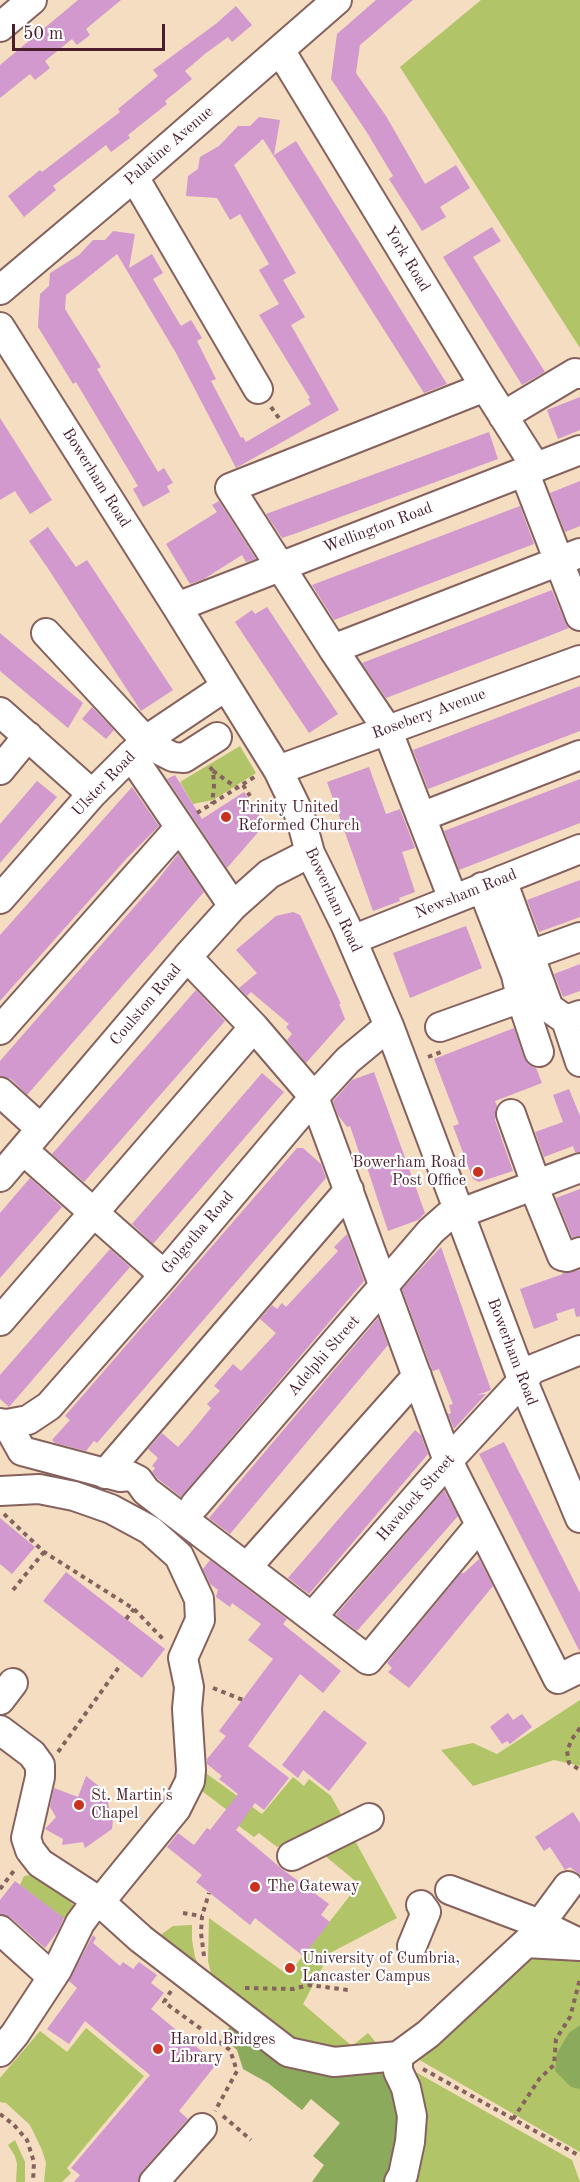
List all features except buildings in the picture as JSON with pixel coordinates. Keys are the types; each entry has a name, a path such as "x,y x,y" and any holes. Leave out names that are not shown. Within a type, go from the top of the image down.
{"street":[{"path":"0,27 32,0"},
{"name":"Palatine Avenue","path":"0,290 279,50 309,11 337,0"},
{"name":"York Road","path":"279,50 503,416 530,469 569,557 580,616"},
{"path":"134,177 258,388"},
{"name":"Bowerham Road","path":"0,327 274,765 301,819 309,853 330,890 389,1026 522,1379 580,1518"},
{"path":"503,416 575,373 580,374"},
{"path":"453,899 387,729 230,488 485,387"},
{"name":"Wellington Road","path":"177,607 580,450"},
{"path":"333,649 569,557"},
{"path":"46,633 143,744 233,906"},
{"name":"Rosebery Avenue","path":"274,765 387,729 580,660"},
{"name":"Ulster Road","path":"0,899 92,795 143,744 225,687"},
{"path":"0,712 92,795"},
{"path":"0,770 28,736"},
{"path":"143,744 173,757 184,758 210,752"},
{"path":"421,817 580,755"},
{"path":"0,1030 186,822"},
{"name":"Newsham Road","path":"352,940 580,849"},
{"name":"Coulston Road","path":"0,1177 233,906 269,874 309,853"},
{"path":"492,884 530,956 549,1008 573,1018 580,1062"},
{"path":"492,884 521,998 539,1052"},
{"path":"530,956 580,937"},
{"path":"187,957 254,1027 314,1097 448,1461 558,1679 580,1668"},
{"path":"440,1027 521,998"},
{"name":"Golgotha Road","path":"4,1424 28,1420 49,1406 164,1275 314,1097 348,1060 389,1026"},
{"path":"0,1321 254,1027"},
{"path":"0,1092 41,1129"},
{"path":"511,1113 534,1184 562,1256 567,1257 580,1252"},
{"path":"23,1150 164,1275"},
{"name":"Adelphi Street","path":"195,1505 430,1231 448,1216 580,1168"},
{"path":"105,1474 349,1190"},
{"name":"Havelock Street","path":"312,1617 522,1379 533,1369 580,1350"},
{"path":"247,1567 417,1376"},
{"path":"4,1424 22,1451 105,1474 138,1479 146,1491 368,1660 480,1525"},
{"path":"0,1491 39,1489 74,1496 111,1509 150,1530 179,1556 199,1599 200,1620 183,1658 189,1687 187,1709 192,1770 190,1781 176,1809 80,1923 51,1977 1,2047"},
{"path":"0,1730 32,1754 40,1765 40,1777 26,1838 30,1850 40,1863 100,1902 141,1939 288,2052 334,2062 398,2056 428,2034 526,1943 580,1945"},
{"path":"292,1856 369,1818"},
{"path":"540,1924 568,1886"},
{"path":"450,1890 540,1924 580,1945"},
{"path":"412,1946 426,1912 422,1905"},
{"path":"0,1930 51,1977"},
{"path":"398,2056 398,2071 406,2088 412,2116 410,2142 403,2175 399,2182"},
{"path":"154,2182 209,2119"}],"path":[{"path":"210,752 237,788"},
{"path":"210,752 214,786 212,804"},
{"path":"186,822 274,765"},
{"path":"243,785 250,796"},
{"path":"0,1511 44,1552 134,1609 170,1647 186,1650"},
{"path":"13,1590 44,1552"},
{"path":"126,1619 134,1609"},
{"path":"40,1777 119,1667"},
{"path":"189,1687 216,1688 243,1700"},
{"path":"580,1728 567,1750 570,1763 580,1770"},
{"path":"209,1893 202,1916 201,1933 210,1991 237,1988 293,1989 309,1985 348,1990"},
{"path":"183,1913 202,1916"},
{"path":"513,2119 540,2078 554,2065 556,2038 570,2017 580,1979"},
{"path":"168,1995 164,2002 230,2050 237,2071 209,2119 251,2140"},
{"path":"398,2056 580,2156"},
{"path":"0,2114 27,2140 34,2162 33,2182"}],"green space":[{"path":"481,0 580,0 580,348 400,67"},
{"path":"240,746 256,773 213,800 193,804 180,782"},
{"path":"580,1700 580,1766 554,1760 473,1786 441,1750 473,1743 497,1754"},
{"path":"203,1771 262,1814 293,1777 304,1786 309,1779 331,1796 342,1816 277,1847 259,1833 254,1837 236,1824 239,1819 194,1785"},
{"path":"352,1835 397,1918 330,1953 303,2004 352,2046 368,2033 383,2051 290,2048 213,1981 208,1961 209,1918 288,1975 359,1884 318,1850"},
{"path":"24,1876 39,1877 68,1899 74,1906 75,1912 66,1920 20,1885"},
{"path":"192,1925 195,1957 202,1972 159,1942 162,1934 173,1926"},
{"path":"528,1949 580,1953 580,2152 409,2054"},
{"path":"236,2019 286,2057 378,2064 403,2096 389,2182 312,2182 324,2165 313,2156 340,2123 311,2099 302,2110 268,2083 243,2069 237,2050 222,2037"},
{"path":"580,2025 580,2089 571,2087 555,2071 557,2053 569,2033"},
{"path":"86,2028 144,2076 67,2168 71,2173 62,2182 44,2182 46,2163 42,2150 30,2125 6,2103 0,2102 0,2078 40,2031 67,2052"},
{"path":"405,2066 572,2160 580,2182 410,2182"},
{"path":"15,2140 25,2162 25,2182 16,2182 17,2164 8,2145"}],"place":[{"name":"Trinity United Reformed Church","path":"226,817"},
{"name":"Bowerham Road Post Office","path":"478,1172"},
{"name":"St. Martin's Chapel","path":"79,1805"},
{"name":"The Gateway","path":"255,1887"},
{"name":"University of Cumbria, Lancaster Campus","path":"290,1968"},
{"name":"Harold Bridges Library","path":"158,2049"}]}
